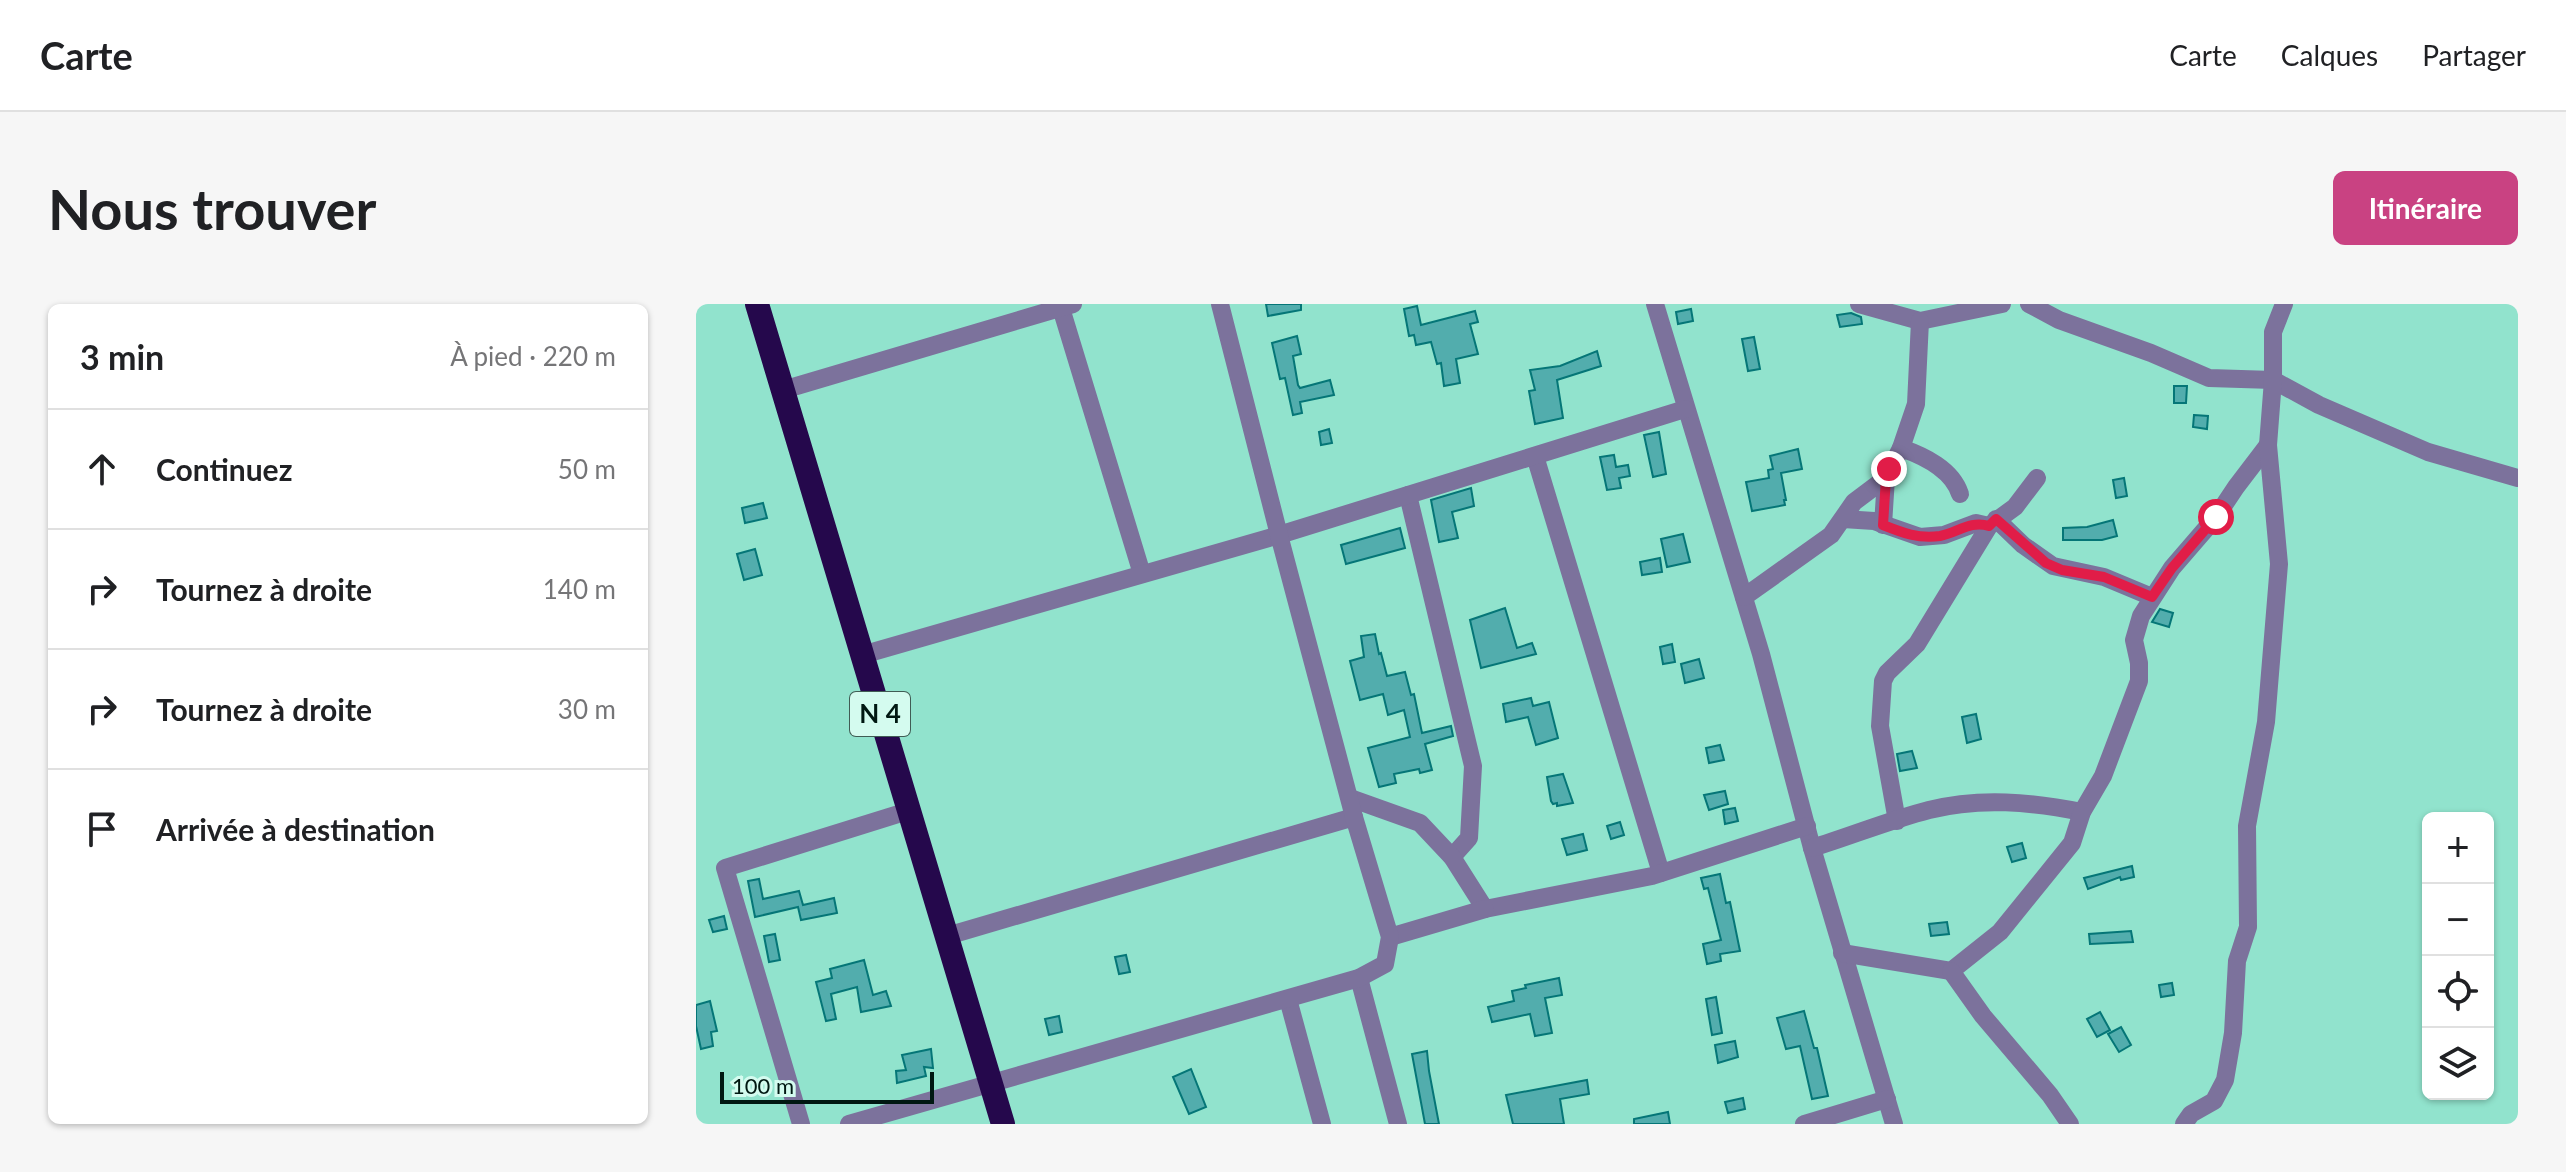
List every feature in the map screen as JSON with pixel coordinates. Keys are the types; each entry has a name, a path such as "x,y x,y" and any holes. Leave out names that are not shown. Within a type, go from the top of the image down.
{"highway":[{"name":"N 4","path":"757,304 1003,1124"}],"street":[{"path":"849,1124 1359,978 1385,964 1390,937 1354,817 1220,304"},
{"path":"1655,304 1744,597 1812,848 1894,1124"},
{"path":"1859,304 1920,321 2002,304"},
{"path":"2029,304 2059,320 2151,353 2209,378 2273,380 2319,405 2428,452 2518,478"},
{"path":"2184,1124 2191,1114 2214,1101 2225,1080 2233,1033 2237,961 2248,927 2247,826 2266,722 2279,564 2268,445 2273,332 2284,304"},
{"path":"783,390 1067,306 1142,574"},
{"path":"1883,525 1886,478 1901,448 1916,404 1920,321"},
{"path":"862,655 1279,535 1685,409"},
{"path":"1951,971 2000,932 2072,843 2082,812 2103,776 2139,681 2134,640 2141,616 2172,568 2216,517 2268,445"},
{"path":"1901,448 1927,458 1953,480 1960,494"},
{"path":"1535,456 1661,873"},
{"path":"1744,597 1831,535 1854,502 1886,478"},
{"path":"1897,821 1880,726 1883,681 1887,673 1917,644 1992,522 2015,507 2037,478"},
{"path":"1408,495 1473,766 1469,838 1452,857"},
{"path":"1843,519 1863,519 1920,537 1944,535 1976,523 1992,522 2046,563 2062,570 2104,577 2152,597"},
{"path":"1350,798 1420,823 1452,857 1485,909"},
{"path":"1812,848 1930,810 1993,802 2036,803 2082,812"},
{"path":"801,1124 725,868 908,811"},
{"path":"947,936 1354,817"},
{"path":"1390,937 1485,909 1661,873 1807,826"},
{"path":"1842,953 1951,971 2070,1124"},
{"path":"1359,978 1398,1124"},
{"path":"1288,999 1322,1124"},
{"path":"1804,1124 1887,1099"}],"building":[{"path":"1266,304 1301,304 1301,310 1268,316"},
{"path":"1417,306 1421,325 1475,311 1478,322 1470,324 1478,354 1456,359 1460,383 1444,386 1441,363 1437,364 1431,342 1416,345 1414,335 1409,336 1404,309"},
{"path":"1691,309 1693,321 1678,324 1676,312"},
{"path":"1851,313 1861,317 1862,324 1840,327 1837,315"},
{"path":"1297,336 1301,354 1293,356 1298,385 1300,388 1330,380 1334,395 1300,402 1302,413 1293,415 1285,378 1280,379 1272,343"},
{"path":"1754,337 1760,369 1748,371 1742,339"},
{"path":"1597,351 1601,366 1557,380 1563,418 1535,424 1529,391 1535,390 1530,370 1560,366"},
{"path":"2174,386 2187,386 2186,403 2174,403"},
{"path":"2194,415 2208,416 2207,429 2193,427"},
{"path":"1329,429 1332,443 1321,445 1319,432"},
{"path":"1659,432 1666,474 1653,477 1644,435"},
{"path":"1798,449 1802,469 1781,473 1785,505 1752,511 1746,482 1769,478 1768,470 1773,469 1770,456"},
{"path":"1614,455 1616,467 1628,465 1630,476 1619,478 1621,488 1607,490 1600,457"},
{"path":"2124,478 2127,496 2116,498 2113,480"},
{"path":"1471,488 1474,506 1452,512 1458,538 1439,542 1431,500"},
{"path":"763,503 767,518 745,523 742,508"},
{"path":"2113,520 2117,536 2102,540 2063,540 2063,528 2087,527"},
{"path":"1400,528 1405,548 1346,564 1341,545"},
{"path":"1683,534 1690,562 1667,567 1661,539"},
{"path":"755,549 762,575 744,580 737,554"},
{"path":"1660,558 1662,572 1642,575 1640,562"},
{"path":"1505,608 1517,648 1532,643 1536,654 1481,668 1470,620"},
{"path":"2160,609 2173,613 2169,627 2152,622"},
{"path":"1375,634 1387,676 1405,672 1411,695 1414,694 1422,733 1451,726 1453,736 1425,744 1432,770 1394,774 1396,783 1379,787 1368,748 1410,737 1404,710 1388,715 1383,694 1360,700 1350,661 1364,657 1361,636"},
{"path":"1672,644 1675,662 1663,664 1660,647"},
{"path":"1699,659 1704,678 1685,683 1681,664"},
{"path":"1531,698 1533,706 1549,702 1558,738 1536,745 1528,717 1506,722 1503,704"},
{"path":"1976,714 1981,739 1967,743 1962,717"},
{"path":"1720,745 1724,760 1709,763 1706,748"},
{"path":"1912,751 1917,768 1900,771 1897,754"},
{"path":"1563,774 1573,803 1557,806 1551,801 1547,777"},
{"path":"1725,791 1728,804 1709,810 1704,795"},
{"path":"1735,808 1738,821 1725,824 1723,810"},
{"path":"1620,822 1624,835 1611,839 1607,826"},
{"path":"1583,834 1587,850 1567,855 1562,839"},
{"path":"2022,843 2026,858 2012,862 2007,847"},
{"path":"2132,866 2134,877 2121,880 2120,877 2088,889 2084,878"},
{"path":"1720,874 1726,903 1730,902 1740,951 1720,954 1721,961 1707,964 1703,944 1721,940 1708,888 1704,889 1701,878"},
{"path":"759,879 763,899 799,891 803,905 834,898 837,913 801,920 798,907 755,917 748,881"},
{"path":"724,916 727,929 713,932 709,920"},
{"path":"1947,922 1949,934 1931,936 1929,924"},
{"path":"2131,931 2133,942 2090,944 2089,934"},
{"path":"775,934 780,960 769,962 764,936"},
{"path":"1126,955 1130,972 1119,974 1115,957"},
{"path":"864,960 873,995 886,991 891,1006 861,1012 857,987 831,994 836,1019 826,1021 816,982 832,978 830,969"},
{"path":"1559,978 1562,995 1545,998 1552,1033 1535,1036 1530,1014 1492,1022 1488,1007 1514,1001 1512,991"},
{"path":"2172,983 2174,995 2161,997 2159,985"},
{"path":"1716,997 1722,1033 1712,1035 1706,999"},
{"path":"710,1001 717,1031 711,1032 713,1046 701,1049 696,1005"},
{"path":"1804,1011 1814,1048 1817,1048 1828,1096 1812,1099 1800,1046 1786,1049 1777,1018"},
{"path":"2100,1012 2110,1030 2097,1037 2087,1019"},
{"path":"1059,1016 1062,1032 1049,1035 1045,1019"},
{"path":"2121,1027 2131,1045 2119,1052 2108,1034"},
{"path":"1735,1041 1738,1057 1718,1063 1715,1045"},
{"path":"931,1049 933,1068 924,1067 926,1076 897,1083 896,1071 906,1070 902,1055"},
{"path":"1427,1051 1439,1124 1425,1124 1412,1054"},
{"path":"1191,1069 1206,1107 1189,1114 1173,1077"},
{"path":"1587,1080 1589,1094 1560,1099 1564,1124 1513,1124 1506,1095"},
{"path":"1743,1098 1745,1109 1728,1113 1725,1102"},
{"path":"1668,1112 1670,1124 1634,1124 1634,1119"}],"route":[{"path":"1889,469 1883,525 1920,537 1944,535 1976,523 1989,526 1996,519 2046,563 2062,570 2104,577 2152,597 2172,568 2216,517"}]}
